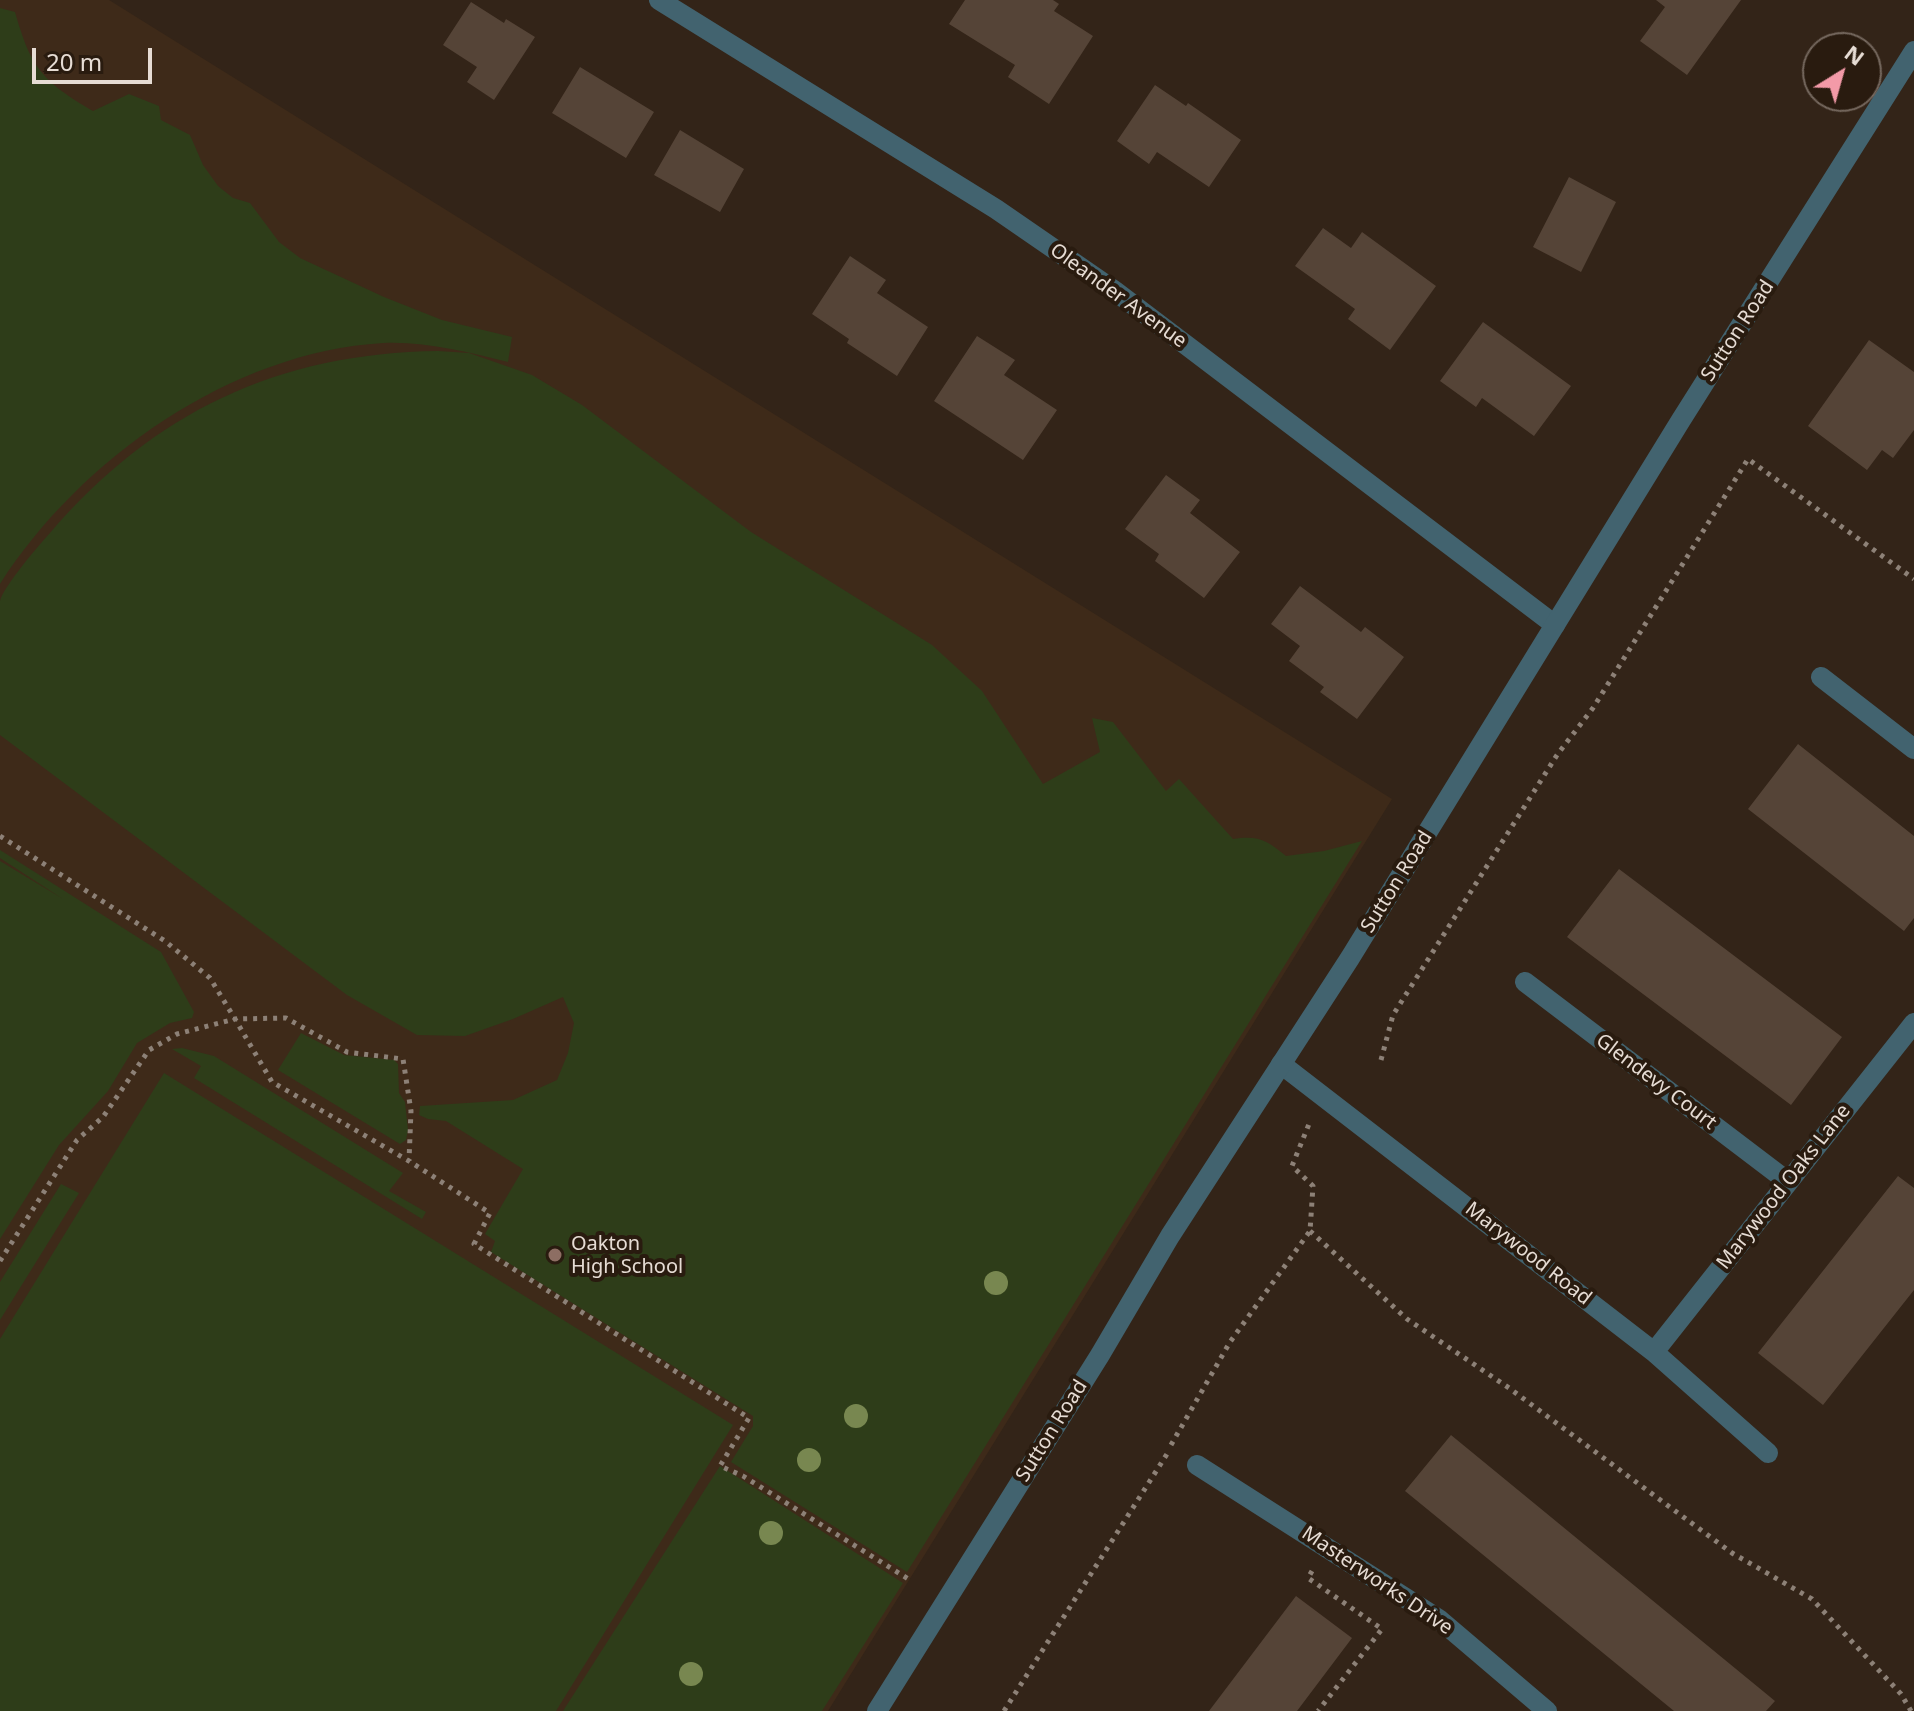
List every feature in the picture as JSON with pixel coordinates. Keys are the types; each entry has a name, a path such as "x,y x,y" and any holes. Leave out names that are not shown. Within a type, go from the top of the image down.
{"street":[{"name":"Oleander Avenue","path":"659,0 996,209 1115,291 1555,625"},
{"name":"Sutton Road","path":"877,1711 1100,1355 1170,1236 1438,817 1681,420 1914,51"},
{"path":"1821,677 1914,749"},
{"name":"Glendevy Court","path":"1525,982 1787,1181"},
{"name":"Marywood Oaks Lane","path":"1654,1352 1914,1023"},
{"name":"Marywood Road","path":"1281,1064 1654,1352 1768,1453"},
{"name":"Masterworks Drive","path":"1197,1465 1440,1620 1547,1711"}],"path":[{"path":"1381,1060 1393,1015 1557,755 1593,708 1748,459 1914,579"},
{"path":"0,836 165,941 210,978 272,1082 409,1161 490,1213 474,1244 749,1418 720,1466 743,1476 910,1580"},
{"path":"0,1261 77,1140 103,1117 149,1050 177,1034 235,1019 286,1018 347,1052 403,1059 411,1111 409,1161"},
{"path":"1004,1711 1155,1474 1230,1342 1310,1231 1313,1186 1292,1166 1309,1123"},
{"path":"1310,1231 1407,1319 1509,1388 1732,1553 1812,1599 1901,1694 1911,1711"},
{"path":"1313,1569 1308,1578 1382,1629 1318,1711"}],"shaded area":[{"name":"Oakton High School","path":"0,0 109,0 1392,799 828,1711 0,1711"}],"green space":[{"path":"0,8 15,12 33,60 50,81 93,111 129,94 159,106 161,120 190,135 203,165 218,186 233,198 250,203 279,242 300,258 442,320 512,337 508,362 430,345 383,343 326,351 270,367 216,390 164,420 116,455 72,495 33,538 0,584"},
{"path":"469,353 532,375 582,405 751,532 932,645 982,691 1043,784 1100,752 1092,718 1113,722 1166,791 1179,779 1233,839 1262,840 1286,856 1324,851 1362,841 907,1572 731,1462 753,1426 753,1416 491,1252 495,1241 485,1234 523,1169 446,1121 419,1115 420,1106 513,1100 557,1080 568,1053 574,1023 563,997 465,1036 417,1035 347,995 0,735 0,601 30,556 50,533 90,491 132,454 176,423 223,397 272,378 324,363 380,354"},
{"path":"0,850 161,952 194,1012 192,1018 170,1023 137,1043 108,1091 59,1145 0,1239 0,861 63,899 0,858"},
{"path":"301,1033 344,1055 394,1060 398,1064 399,1093 405,1102 408,1130 406,1140 400,1144 278,1070"},
{"path":"182,1048 214,1056 403,1173 389,1191 426,1212 422,1219 194,1078 201,1066 172,1049"},
{"path":"164,1073 733,1425 556,1711 0,1711 0,1339"},
{"path":"61,1184 79,1193 0,1320 0,1282"},
{"path":"720,1466 903,1583 822,1711 563,1711"}],"building":[{"path":"965,0 1053,0 1059,4 1054,11 1093,36 1049,104 1008,77 1015,65 949,24"},
{"path":"1656,0 1741,0 1687,75 1640,41 1665,7"},
{"path":"471,2 504,23 506,19 535,37 494,100 467,82 477,67 443,45"},
{"path":"580,67 654,112 626,158 552,113"},
{"path":"1155,85 1186,106 1188,103 1241,140 1209,187 1157,152 1149,164 1117,141"},
{"path":"680,130 744,169 720,212 654,175"},
{"path":"1569,177 1616,202 1581,272 1533,247"},
{"path":"1323,228 1351,248 1362,232 1436,286 1390,350 1348,319 1355,309 1295,266"},
{"path":"850,256 886,280 877,293 928,327 897,376 847,343 849,339 812,314"},
{"path":"1483,322 1571,386 1534,436 1482,398 1476,407 1440,381"},
{"path":"977,336 1015,360 1004,375 1057,410 1023,460 934,401"},
{"path":"1869,340 1914,372 1914,430 1893,458 1882,450 1867,470 1808,426"},
{"path":"1166,475 1200,500 1190,513 1240,552 1204,598 1155,561 1159,554 1125,529"},
{"path":"1300,586 1361,632 1365,627 1404,657 1357,719 1320,692 1324,687 1289,661 1300,646 1271,624"},
{"path":"1798,744 1914,836 1914,918 1904,931 1748,809"},
{"path":"1619,869 1842,1037 1791,1105 1567,937"},
{"path":"1898,1176 1914,1188 1914,1290 1823,1405 1758,1353"},
{"path":"1451,1435 1775,1701 1766,1711 1674,1711 1405,1491"},
{"path":"1296,1596 1352,1638 1297,1711 1209,1711"}],"place":[{"name":"Oakton High School","path":"555,1255"}]}
